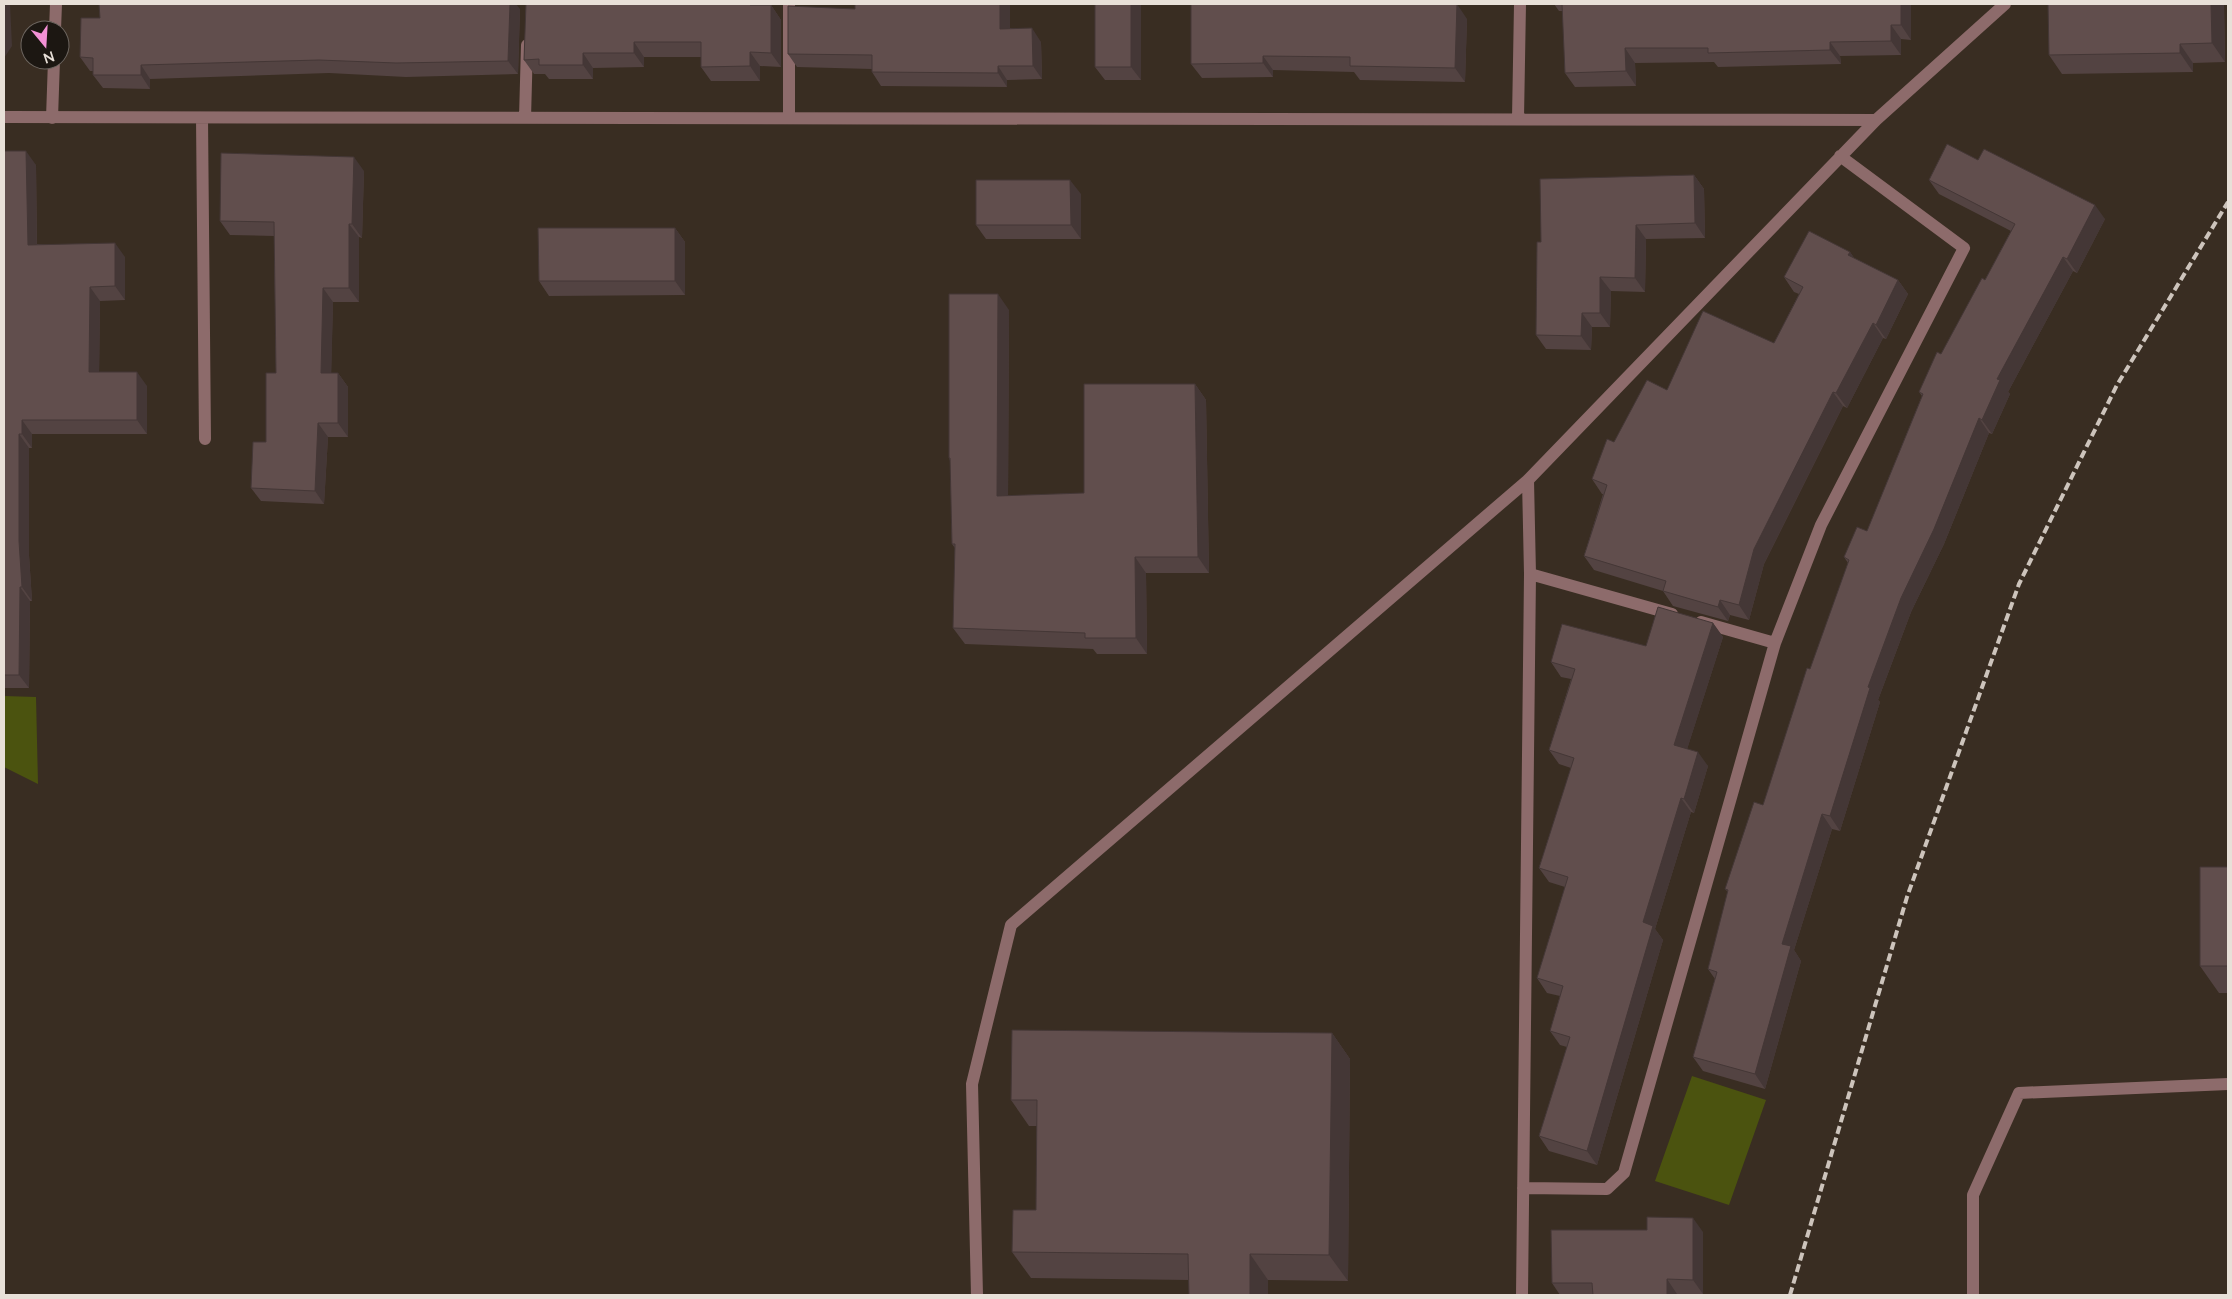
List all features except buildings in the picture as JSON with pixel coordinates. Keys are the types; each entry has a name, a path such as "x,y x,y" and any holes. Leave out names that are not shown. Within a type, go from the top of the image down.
{"street":[{"path":"55,20 56,4"},
{"path":"789,4 789,118"},
{"path":"1518,118 1520,4"},
{"path":"977,1295 972,1084 1011,926 1528,480 1876,120 2005,4"},
{"path":"525,118 527,32"},
{"path":"52,118 54,70"},
{"path":"4,117 1876,120"},
{"path":"202,118 205,439"},
{"path":"1523,1188 1607,1189 1624,1173 1775,643 1822,525 1964,248 1840,156"},
{"path":"1522,1295 1530,574 1528,480"},
{"path":"1530,574 1775,643"},
{"path":"1973,1295 1973,1196 2019,1093 2228,1084"}],"green space":[{"path":"4,696 36,697 38,784 4,767"},
{"path":"1692,1076 1766,1100 1729,1205 1655,1181"}],"railway":[{"path":"1790,1295 1907,897 2019,584 2117,385 2228,202"}]}
